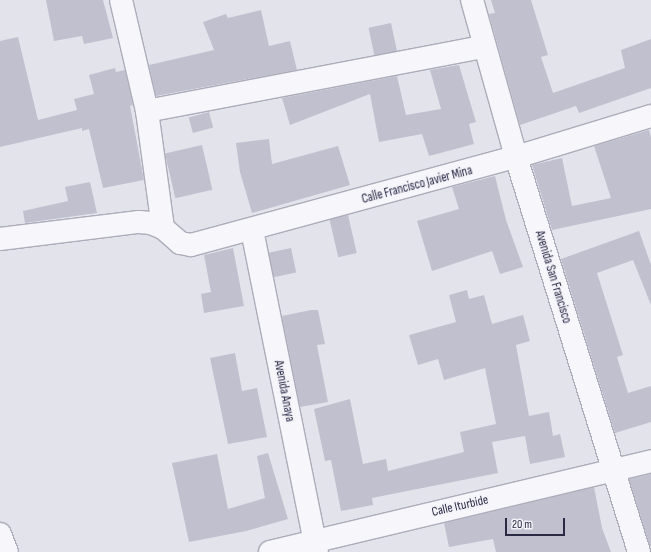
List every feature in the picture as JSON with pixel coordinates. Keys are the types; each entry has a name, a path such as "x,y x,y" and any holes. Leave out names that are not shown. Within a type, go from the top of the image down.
{"street":[{"path":"121,0 147,111 163,228"},
{"name":"Avenida San Francisco","path":"472,0 516,157 639,552"},
{"path":"147,111 484,47"},
{"name":"Calle Francisco Javier Mina","path":"163,228 180,243 191,244 252,230 516,157 651,116"},
{"path":"0,239 126,222 151,223 163,228"},
{"name":"Avenida Anaya","path":"252,230 315,546"},
{"name":"Calle Iturbide","path":"270,552 315,546 651,461"},
{"path":"0,534 7,552"}],"building":[{"path":"46,0 103,0 113,38 84,44 82,36 54,41"},
{"path":"491,0 531,0 548,55 541,57 553,93 625,68 621,50 651,39 651,88 579,113 576,106 520,125 489,14 495,13"},
{"path":"261,10 269,46 290,41 297,70 156,96 149,65 214,50 203,22 226,14 228,18"},
{"path":"391,23 397,51 375,56 369,28"},
{"path":"18,37 38,120 77,110 74,99 94,94 89,75 115,68 116,72 125,70 133,105 130,106 144,180 103,188 89,129 82,131 82,128 0,147 0,41"},
{"path":"459,65 476,122 469,124 474,144 429,156 422,134 379,142 370,94 290,125 282,98 397,76 406,115 441,109 430,70"},
{"path":"209,112 213,127 193,133 189,117"},
{"path":"649,130 651,137 651,209 552,230 532,165 562,158 572,206 611,198 594,146"},
{"path":"269,139 272,164 338,146 350,185 252,213 240,172 236,143"},
{"path":"202,145 212,190 175,198 165,154"},
{"path":"495,176 506,220 523,267 500,274 492,251 432,271 417,221 459,209 452,187"},
{"path":"90,182 97,213 25,223 23,211 68,201 65,187"},
{"path":"348,215 357,253 338,257 329,219"},
{"path":"639,231 651,265 651,305 633,260 597,273 623,355 617,357 628,393 651,386 651,422 615,433 561,259"},
{"path":"233,248 244,306 204,313 201,294 211,292 204,255"},
{"path":"291,248 296,272 274,277 269,253"},
{"path":"467,290 469,299 484,295 492,324 523,315 530,341 516,345 529,416 549,412 553,436 560,434 565,457 530,464 525,436 492,442 498,473 372,498 373,505 341,511 331,460 325,461 314,409 350,399 363,464 386,459 388,471 464,452 460,432 496,424 485,368 444,380 438,359 418,365 409,335 456,322 449,295"},
{"path":"318,310 325,344 317,345 328,402 300,407 282,316"},
{"path":"235,353 242,391 257,388 267,437 228,444 210,358"},
{"path":"268,453 288,519 246,531 189,542 172,463 217,454 228,509 265,498 257,456"},
{"path":"651,474 651,549 629,479"},
{"path":"594,487 602,528 611,552 496,552 493,539 449,547 444,523"}]}
